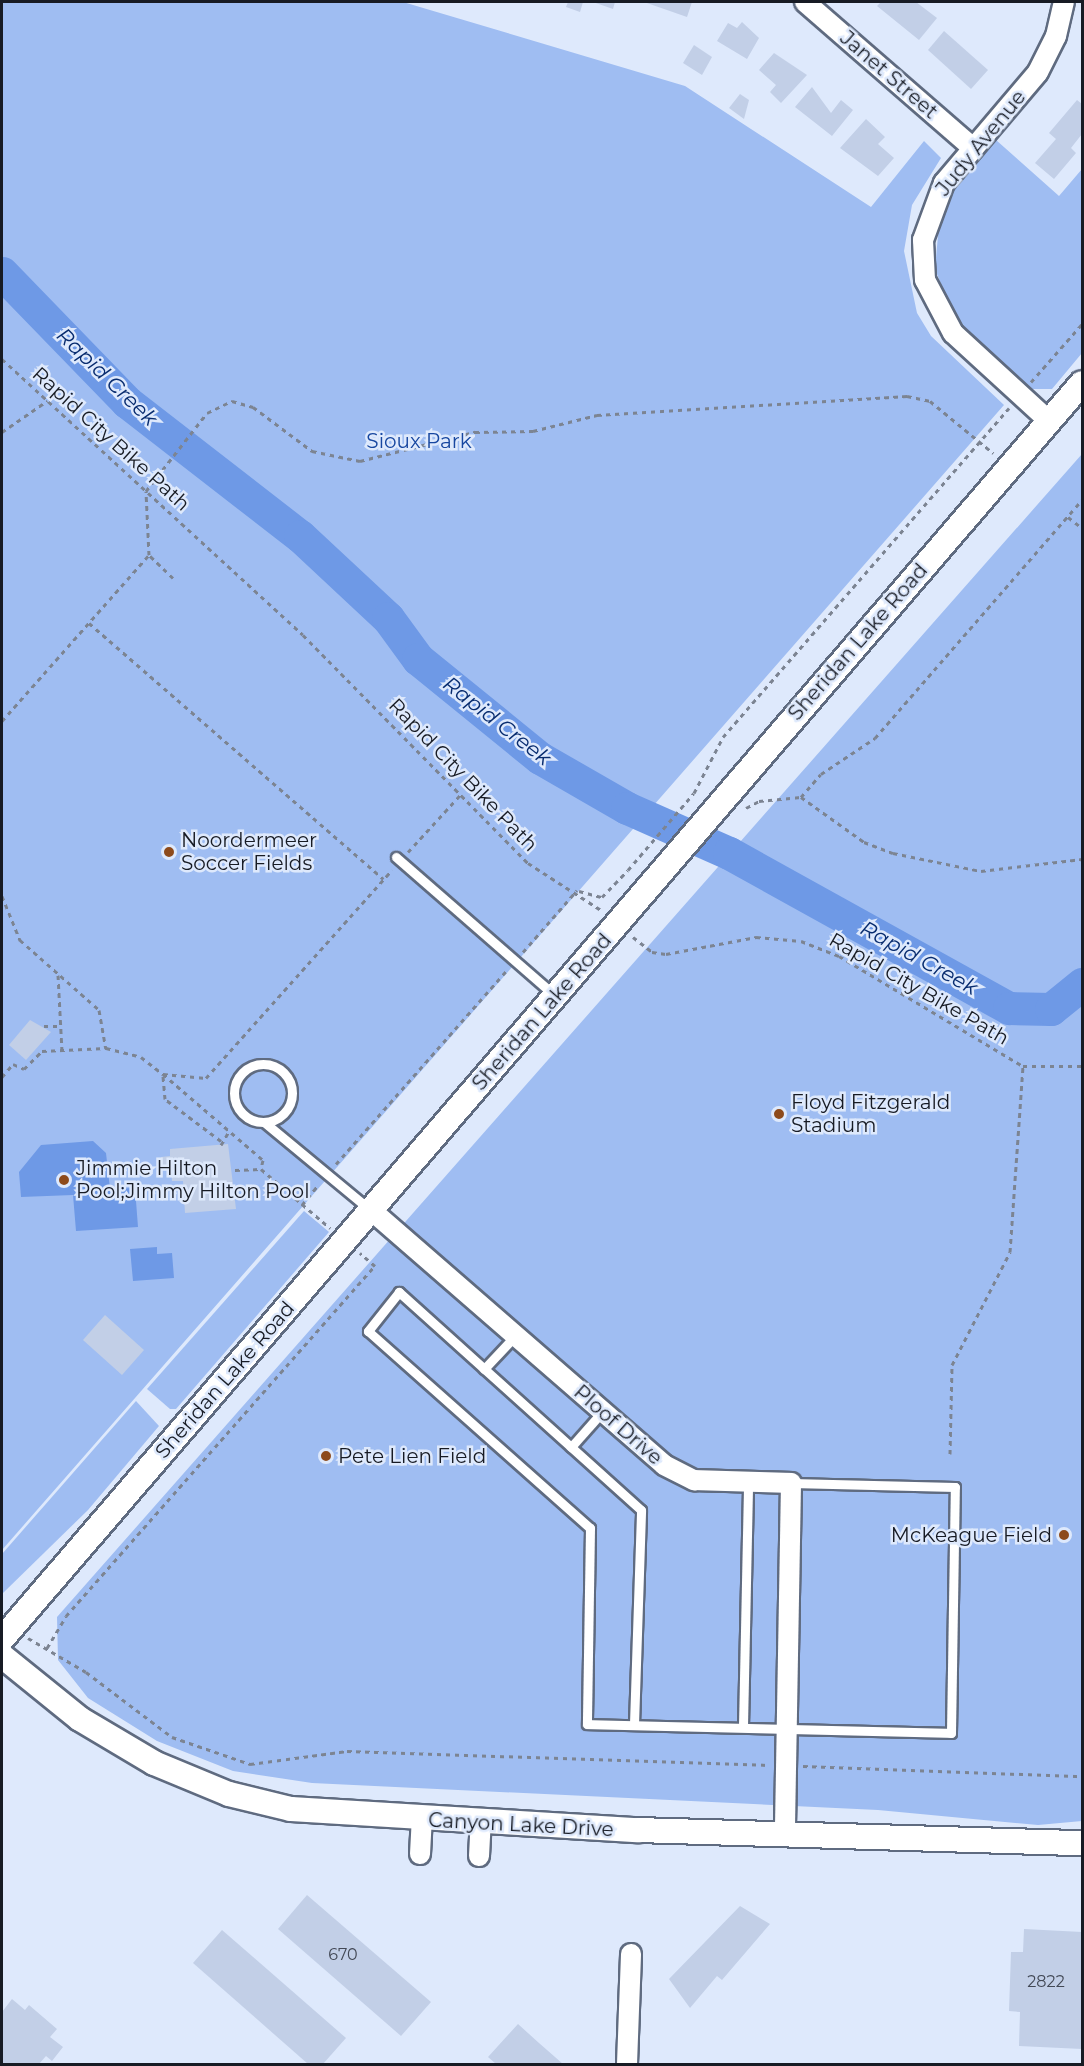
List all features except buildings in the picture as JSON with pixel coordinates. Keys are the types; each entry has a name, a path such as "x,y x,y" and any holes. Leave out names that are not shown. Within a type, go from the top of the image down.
{"street":[{"name":"Janet Street","path":"805,2 973,148"},
{"name":"Judy Avenue","path":"1049,421 953,333 926,280 926,220 938,192 1038,72 1056,36 1064,2"},
{"name":"Sheridan Lake Road","path":"2,1639 654,882 730,809 1049,421 1083,383"},
{"name":"Ploof Drive","path":"371,1210 602,1412 674,1471 693,1480 791,1483"},
{"path":"785,1834 791,1483"},
{"name":"Canyon Lake Drive","path":"2,1656 102,1734 191,1780 291,1809 481,1823 1083,1843"},
{"path":"420,1854 422,1820"},
{"path":"479,1856 481,1823"},
{"path":"627,2064 631,1954"}],"lane":[{"path":"398,858 555,996"},
{"path":"264,1122 282,1115 292,1098 289,1079 266,1064 240,1074 234,1092 246,1117 264,1122 371,1210"},
{"path":"634,1724 641,1510 399,1292 368,1331 590,1528 587,1724 788,1727 951,1733 955,1487 791,1483"},
{"path":"484,1369 515,1336"},
{"path":"571,1447 602,1412"},
{"path":"743,1726 748,1483"}],"path":[{"path":"302,1204 577,890 602,897 628,870 694,793 723,737 1083,324"},
{"name":"Rapid City Bike Path","path":"2,358 146,491 462,793 528,863 577,890 651,952 666,954 756,937 809,944 839,956 1023,1066 1083,1066"},
{"path":"173,578 149,555 146,491 198,423 220,403 246,403 312,451 360,461 475,432 532,431 597,415 907,396 930,401 995,454"},
{"path":"2,432 47,401"},
{"path":"801,797 821,774 875,738 1083,500"},
{"path":"1068,517 1083,528"},
{"path":"2,721 149,555"},
{"path":"88,623 383,879"},
{"path":"163,1074 187,1080 206,1078 217,1069 383,879 398,858 462,793"},
{"path":"730,809 759,801 801,797 856,838 893,853 981,871 1083,859"},
{"path":"2,896 20,940 99,1010 106,1048"},
{"path":"58,973 62,1051"},
{"path":"44,1026 62,1026"},
{"path":"2,1077 13,1064 24,1069 42,1052 106,1048 141,1057 263,1160 261,1169"},
{"path":"950,1454 952,1365 1010,1252 1023,1066"},
{"path":"163,1074 165,1099 221,1143 229,1131"},
{"path":"235,1170 261,1169 375,1266 66,1616 47,1648 172,1737 250,1764 347,1751 1083,1776"}],"green space":[{"name":"Sioux Park","path":"2,2 403,2 685,86 871,207 924,141 941,158 912,205 904,251 917,313 931,336 1004,405 2,1550"},
{"path":"996,140 1059,196 1082,169 1082,353 1052,389 1032,389 964,328 951,310 935,269 940,213 951,191"},
{"path":"1082,454 1082,1821 1038,1825 878,1810 312,1783 233,1771 157,1741 88,1698 58,1660 57,1617"},
{"path":"304,1211 329,1232 176,1409 170,1409 147,1389"},
{"path":"136,1401 159,1426 88,1510 2,1594 2,1554"}],"shaded area":[{"name":"Jimmie Hilton Pool;Jimmy Hilton Pool","path":"93,1141 106,1153 110,1189 135,1188 138,1227 76,1231 73,1195 21,1197 19,1172 41,1145"},
{"name":"Jimmie Hilton Pool;Jimmy Hilton Pool","path":"157,1247 157,1254 172,1253 174,1278 133,1281 130,1249"}],"waterway":[{"name":"Rapid Creek","path":"2,273 127,402 300,536 388,618 418,659 540,758 627,808 729,853 1009,1008 1051,1009 1082,984"}],"place":[{"name":"Noordermeer Soccer Fields","path":"169,852"},
{"name":"Floyd Fitzgerald Stadium","path":"779,1114"},
{"name":"Jimmie Hilton Pool;Jimmy Hilton Pool","path":"64,1180"},
{"name":"Pete Lien Field","path":"326,1456"},
{"name":"McKeague Field","path":"1064,1535"}]}
